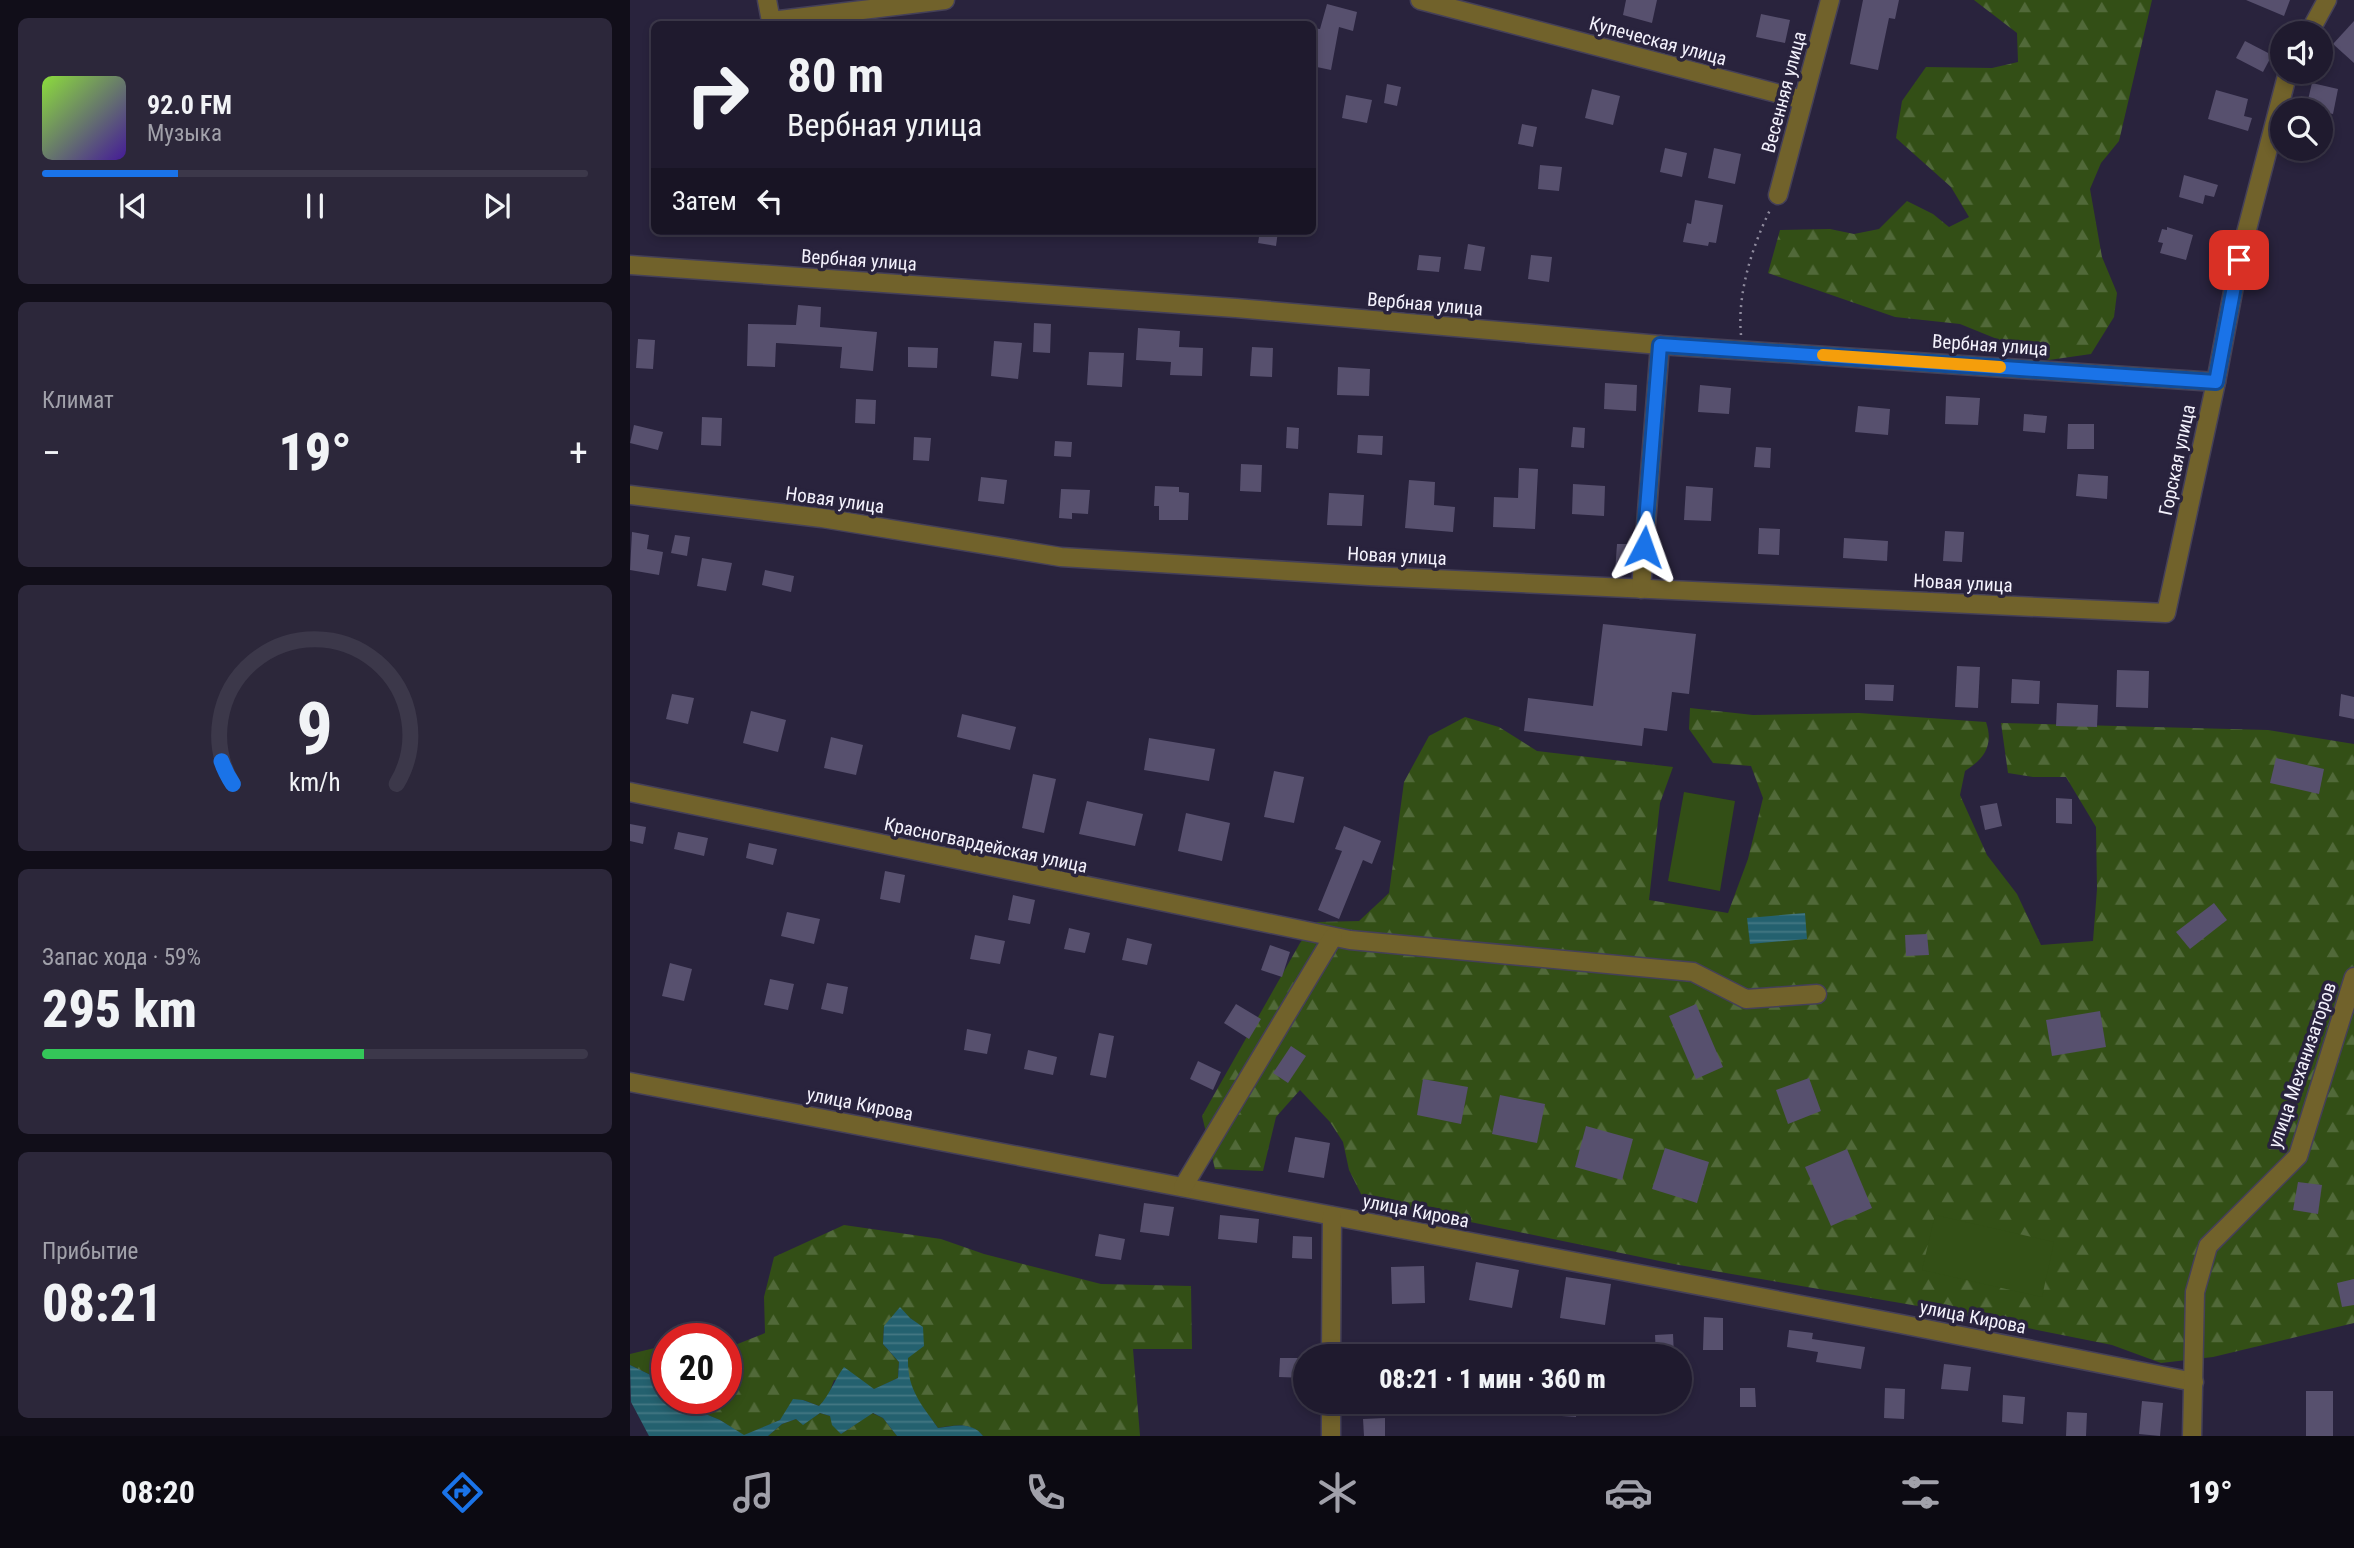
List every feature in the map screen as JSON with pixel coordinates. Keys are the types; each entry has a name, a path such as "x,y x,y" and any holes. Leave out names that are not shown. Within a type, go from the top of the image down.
{"street":[{"path":"767,0 771,21 945,0"},
{"name":"Купеческая улица","path":"1420,0 1803,100"},
{"name":"Весенняя улица","path":"1778,195 1830,0"},
{"path":"2316,21 2327,0"},
{"name":"Горская улица","path":"2166,613 2216,382 2239,260 2285,84"},
{"name":"Вербная улица","path":"630,265 1236,309 1660,345 2216,382"},
{"path":"1641,589 1660,345"},
{"name":"Новая улица","path":"630,495 822,518 1062,557 1641,589 2166,613"},
{"name":"Красногвардейская улица","path":"630,792 1350,940 1693,972 1746,999 1817,994"},
{"path":"1183,1187 1333,937"},
{"name":"улица Механизаторов","path":"2193,1436 2195,1292 2208,1246 2298,1156 2354,976"},
{"name":"улица Кирова","path":"630,1082 2194,1382"},
{"path":"1331,1344 1332,1216"},
{"path":"1331,1414 1331,1436"}],"path":[{"path":"1742,350 1742,295 1760,235 1778,195"}],"green space":[{"path":"1974,0 2152,0 2119,141 2101,163 2090,189 2102,257 2117,293 2114,317 2091,354 2049,360 1960,324 1895,317 1768,273 1780,230 1830,229 1854,234 1879,229 1907,201 1933,214 1949,227 1969,217 1951,187 1896,138 1902,101 1926,67 1992,68 2018,62 2017,33"},
{"path":"1690,708 1753,715 1859,713 1986,722 1989,738 1986,751 1965,771 1960,795 1987,855 2017,894 2041,945 2093,941 2097,889 2096,827 2066,777 2033,777 2008,773 2001,723 2268,730 2354,744 2354,1323 2213,1357 2161,1363 2112,1345 1918,1306 1679,1265 1364,1200 1349,1170 1343,1142 1330,1122 1300,1090 1276,1117 1263,1171 1215,1169 1202,1116 1300,943 1317,922 1359,921 1389,893 1404,782 1429,736 1465,717 1499,727 1537,751 1673,767 1660,803 1649,900 1728,913 1748,859 1763,798 1751,766 1713,763 1689,729"},
{"path":"1684,792 1735,801 1720,891 1668,881"},
{"path":"1935,1215 2054,1242 2042,1297 1922,1270"},
{"path":"844,1225 941,1239 984,1254 1101,1284 1191,1286 1192,1349 1133,1349 1140,1436 983,1436 974,1428 938,1428 926,1413 908,1377 909,1354 923,1328 910,1318 884,1326 883,1344 899,1362 898,1378 875,1389 834,1380 828,1397 819,1406 803,1400 780,1420 744,1436 705,1414 742,1414 742,1342 765,1333 764,1297 774,1257"},
{"path":"651,1349 651,1375 630,1365 630,1354"},
{"path":"820,1413 830,1416 841,1434 872,1413 883,1418 897,1436 768,1436 782,1424 796,1419 803,1424"}],"shaded area":[{"path":"1805,913 1807,939 1750,944 1747,918"},
{"path":"900,1307 923,1327 924,1346 908,1358 910,1379 921,1403 938,1428 968,1426 983,1436 897,1436 883,1418 873,1413 841,1434 832,1425 830,1416 820,1413 803,1425 796,1419 782,1424 768,1436 649,1436 631,1402 630,1365 651,1375 651,1414 706,1414 744,1435 780,1420 793,1399 819,1406 844,1367 874,1389 898,1378 899,1362 883,1344 884,1326"}],"building":[{"path":"1626,0 1657,0 1652,23 1623,15"},
{"path":"1863,0 1899,0 1895,19 1889,18 1878,70 1850,64"},
{"path":"2246,0 2290,0 2284,16"},
{"path":"1327,4 1357,12 1353,31 1339,27 1331,70 1316,67 1316,28 1320,29"},
{"path":"1761,14 1790,20 1785,43 1756,37"},
{"path":"2354,21 2354,63 2333,44"},
{"path":"2245,41 2270,54 2263,72 2236,58"},
{"path":"1387,84 1401,87 1397,106 1384,103"},
{"path":"2312,84 2338,89 2333,114 2333,98 2308,98"},
{"path":"1592,89 1620,96 1613,125 1585,118"},
{"path":"2216,90 2248,99 2244,116 2252,118 2248,131 2208,119"},
{"path":"1346,95 1372,100 1367,123 1342,118"},
{"path":"1522,124 1537,127 1533,147 1518,144"},
{"path":"1665,148 1687,153 1682,177 1660,172"},
{"path":"1714,148 1741,154 1735,184 1708,178"},
{"path":"1540,165 1562,167 1559,191 1538,189"},
{"path":"2184,175 2218,185 2214,197 2205,195 2203,204 2179,197"},
{"path":"1695,200 1723,205 1716,243 1709,242 1708,246 1683,242 1687,223 1691,224"},
{"path":"2167,227 2193,235 2186,260 2160,253 2163,243 2158,242 2162,229 2167,230"},
{"path":"1259,235 1277,235 1276,246 1258,243"},
{"path":"1468,244 1485,247 1481,271 1464,269"},
{"path":"1419,255 1441,257 1439,272 1417,270"},
{"path":"1531,255 1552,257 1549,282 1528,279"},
{"path":"798,305 821,307 820,327 877,332 873,371 840,368 842,347 776,343 775,367 747,366 748,324 796,325"},
{"path":"1034,323 1051,324 1050,353 1033,352"},
{"path":"1138,328 1180,331 1179,347 1203,348 1202,376 1170,375 1171,362 1136,360"},
{"path":"638,339 655,340 653,369 636,368"},
{"path":"994,341 1022,343 1018,379 991,376"},
{"path":"908,347 938,348 937,368 908,367"},
{"path":"1252,347 1273,348 1272,377 1250,376"},
{"path":"1089,352 1124,353 1122,387 1087,385"},
{"path":"1338,367 1370,369 1369,396 1337,395"},
{"path":"1605,383 1637,385 1636,411 1604,409"},
{"path":"1700,385 1731,388 1729,414 1698,412"},
{"path":"1946,396 1980,398 1978,425 1945,424"},
{"path":"856,399 876,400 875,424 855,423"},
{"path":"1858,406 1890,409 1888,435 1855,432"},
{"path":"2024,414 2047,416 2045,433 2023,431"},
{"path":"702,417 722,418 721,446 701,445"},
{"path":"2068,424 2094,424 2094,449 2067,449"},
{"path":"634,425 663,432 658,450 630,443"},
{"path":"1287,427 1299,428 1298,449 1286,448"},
{"path":"1573,427 1585,428 1584,448 1571,447"},
{"path":"1358,435 1383,436 1382,455 1357,453"},
{"path":"914,437 931,438 929,461 913,460"},
{"path":"1055,441 1072,442 1071,457 1054,456"},
{"path":"1756,447 1771,448 1770,468 1754,467"},
{"path":"1241,464 1262,465 1261,492 1240,491"},
{"path":"1519,468 1538,469 1535,529 1493,527 1494,497 1518,498"},
{"path":"2078,474 2108,476 2107,499 2076,496"},
{"path":"981,477 1007,480 1004,504 978,501"},
{"path":"1409,480 1435,482 1434,505 1455,507 1453,532 1405,528"},
{"path":"1573,484 1605,486 1604,516 1572,514"},
{"path":"1155,486 1179,487 1179,492 1189,493 1188,520 1159,520 1159,506 1154,506"},
{"path":"1686,486 1713,488 1711,521 1684,520"},
{"path":"1061,489 1090,490 1088,514 1072,513 1072,519 1059,518"},
{"path":"1329,493 1364,495 1362,526 1327,525"},
{"path":"1759,528 1780,529 1779,555 1758,554"},
{"path":"1945,531 1964,532 1962,562 1943,561"},
{"path":"632,532 649,535 647,549 663,552 659,575 630,570"},
{"path":"675,535 690,537 687,556 671,553"},
{"path":"1844,538 1888,541 1887,561 1843,558"},
{"path":"1617,544 1633,544 1631,573 1615,573"},
{"path":"702,558 732,563 726,591 697,586"},
{"path":"765,570 794,576 791,592 762,585"},
{"path":"1603,624 1696,634 1689,694 1672,692 1667,731 1644,728 1642,746 1524,731 1528,698 1593,706"},
{"path":"1957,666 1980,667 1978,708 1955,707"},
{"path":"2117,670 2149,671 2148,708 2116,707"},
{"path":"2012,679 2040,681 2039,704 2011,703"},
{"path":"1865,684 1894,685 1893,701 1865,700"},
{"path":"672,694 694,698 688,724 666,719"},
{"path":"2341,694 2354,697 2354,719 2339,716"},
{"path":"2057,703 2098,705 2097,727 2056,726"},
{"path":"751,711 786,720 778,752 743,743"},
{"path":"962,714 1016,727 1010,750 957,737"},
{"path":"831,737 863,745 856,775 824,768"},
{"path":"1149,738 1215,749 1209,781 1144,770"},
{"path":"2276,758 2324,769 2319,794 2270,783"},
{"path":"1274,771 1304,777 1294,823 1264,817"},
{"path":"1033,774 1056,779 1044,833 1022,828"},
{"path":"2056,798 2072,799 2072,824 2056,823"},
{"path":"1087,801 1143,814 1135,846 1079,834"},
{"path":"1997,803 2002,826 1985,830 1980,806"},
{"path":"1186,813 1230,823 1222,861 1178,851"},
{"path":"630,824 646,827 643,844 630,841"},
{"path":"1344,826 1381,841 1372,864 1363,860 1339,919 1318,910 1342,851 1335,849"},
{"path":"678,832 708,838 704,856 674,849"},
{"path":"749,843 777,849 773,865 746,858"},
{"path":"885,871 905,875 900,903 880,899"},
{"path":"1013,895 1035,900 1030,924 1008,920"},
{"path":"2214,903 2227,920 2190,949 2176,932"},
{"path":"787,912 820,919 814,944 781,936"},
{"path":"1069,928 1090,933 1085,953 1064,949"},
{"path":"1927,934 1929,955 1906,956 1905,935"},
{"path":"975,935 1005,941 1000,964 970,959"},
{"path":"1127,938 1152,944 1147,965 1122,960"},
{"path":"1270,945 1290,952 1282,977 1261,970"},
{"path":"670,963 692,969 684,1001 662,996"},
{"path":"770,979 794,984 788,1010 764,1005"},
{"path":"827,983 848,987 843,1014 821,1009"},
{"path":"1236,1004 1261,1019 1249,1039 1224,1023"},
{"path":"1696,1004 1723,1067 1696,1079 1669,1016"},
{"path":"2100,1011 2106,1047 2052,1056 2046,1020"},
{"path":"967,1029 991,1034 987,1054 964,1050"},
{"path":"1099,1033 1114,1036 1106,1078 1090,1075"},
{"path":"1291,1046 1306,1056 1288,1083 1273,1073"},
{"path":"1028,1050 1057,1057 1053,1075 1024,1069"},
{"path":"1198,1061 1221,1072 1213,1090 1190,1079"},
{"path":"1809,1078 1821,1111 1788,1124 1776,1090"},
{"path":"1423,1079 1468,1087 1461,1124 1417,1115"},
{"path":"1500,1095 1545,1104 1537,1143 1492,1134"},
{"path":"1586,1126 1633,1139 1622,1180 1575,1167"},
{"path":"1295,1137 1330,1143 1324,1178 1288,1172"},
{"path":"1665,1148 1709,1162 1697,1203 1652,1189"},
{"path":"1847,1149 1872,1208 1831,1226 1805,1167"},
{"path":"2298,1182 2322,1185 2318,1214 2293,1210"},
{"path":"1144,1203 1174,1207 1169,1236 1140,1232"},
{"path":"1220,1215 1259,1219 1257,1243 1218,1239"},
{"path":"1099,1234 1125,1239 1121,1260 1095,1256"},
{"path":"1293,1236 1312,1237 1312,1259 1292,1258"},
{"path":"1476,1262 1519,1270 1512,1308 1469,1300"},
{"path":"1424,1266 1425,1303 1392,1304 1391,1267"},
{"path":"1566,1277 1611,1284 1605,1325 1560,1318"},
{"path":"2354,1279 2354,1305 2342,1307 2337,1283"},
{"path":"1704,1317 1723,1318 1723,1350 1703,1350"},
{"path":"1789,1330 1813,1333 1812,1339 1865,1347 1861,1369 1816,1362 1818,1352 1787,1347"},
{"path":"1673,1334 1673,1344 1655,1344 1655,1335"},
{"path":"1280,1358 1293,1358 1293,1378 1279,1377"},
{"path":"1944,1364 1971,1367 1968,1391 1941,1389"},
{"path":"1740,1388 1755,1388 1756,1407 1740,1407"},
{"path":"1885,1388 1905,1389 1904,1419 1884,1418"},
{"path":"2306,1391 2333,1391 2333,1436 2306,1436"},
{"path":"2003,1395 2025,1397 2023,1424 2002,1422"},
{"path":"2142,1401 2163,1403 2160,1436 2139,1434"},
{"path":"2067,1412 2087,1413 2086,1436 2066,1436"},
{"path":"1547,1414 1576,1414 1576,1417"},
{"path":"1385,1418 1385,1436 1364,1436 1363,1419"}],"slow traffic":[{"path":"1823,355 2000,367"}],"route":[{"path":"1644,547 1660,345 2216,382 2239,260"}]}
